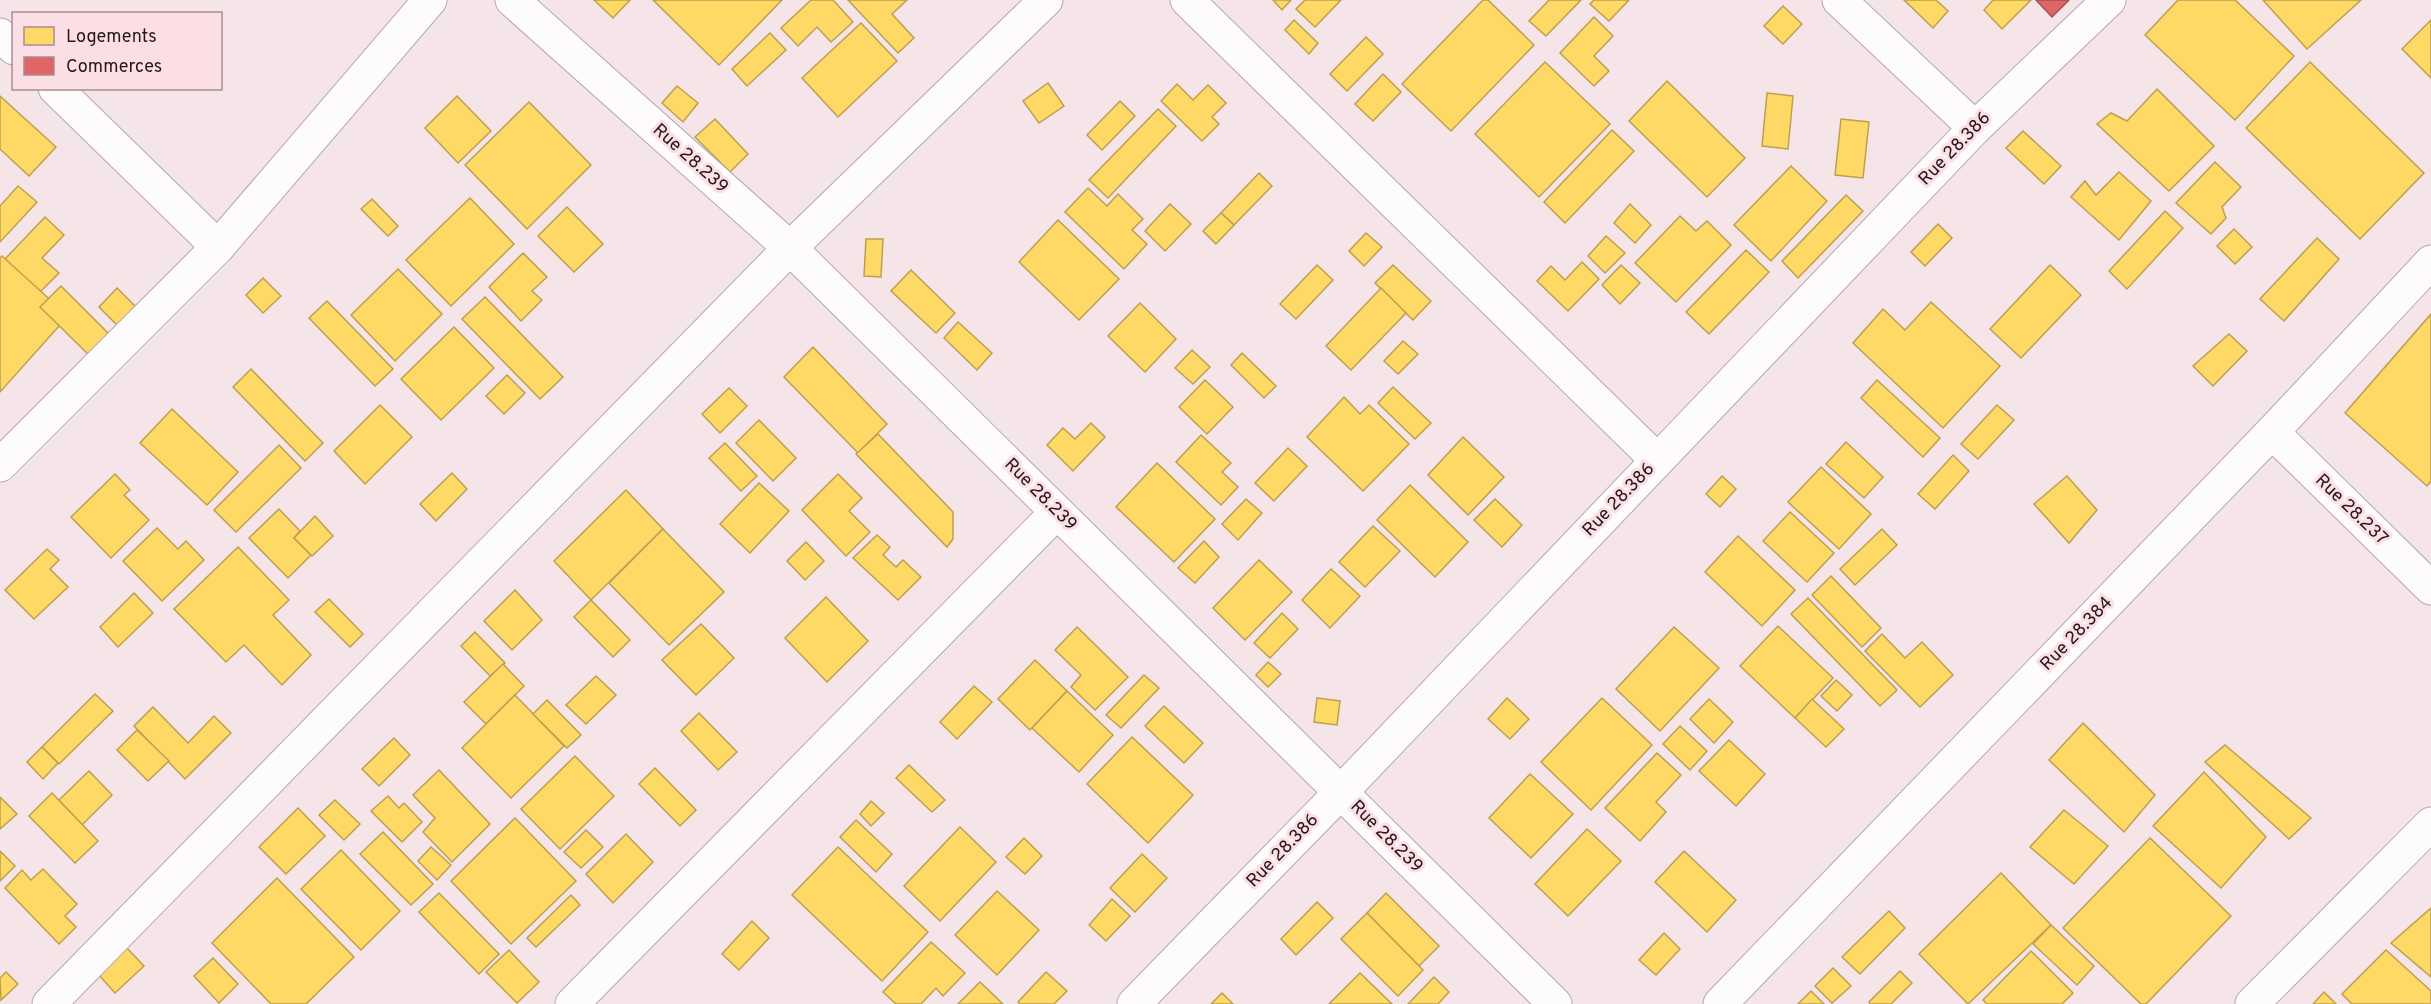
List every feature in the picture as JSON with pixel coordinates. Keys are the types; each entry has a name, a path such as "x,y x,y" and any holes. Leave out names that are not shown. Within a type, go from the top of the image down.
{"street":[{"path":"0,465 218,247 430,0"},
{"name":"Rue 28.239","path":"513,0 790,248 1555,1004"},
{"path":"49,1004 790,248 1046,0"},
{"path":"1188,0 1657,460"},
{"path":"1839,0 1975,128"},
{"name":"Rue 28.386","path":"1134,1004 1341,792 1975,128 2109,0"},
{"path":"0,35 12,46"},
{"path":"57,90 218,247"},
{"name":"Rue 28.384","path":"1720,1004 2272,432 2431,262"},
{"name":"Rue 28.237","path":"2272,432 2431,588"},
{"path":"572,1004 1057,512"},
{"path":"2252,1004 2431,824"}],"building: Logements":[{"path":"594,0 630,0 613,18"},
{"path":"653,0 782,0 719,65"},
{"path":"811,0 833,0 853,22 831,42 817,27 798,46 781,28"},
{"path":"848,0 907,0 892,14 914,38 898,53"},
{"path":"1273,0 1291,0 1282,10"},
{"path":"1305,0 1341,0 1315,27 1296,9"},
{"path":"1483,0 1488,0 1534,45 1451,131 1402,84"},
{"path":"1549,0 1581,0 1546,36 1529,21"},
{"path":"1594,0 1629,0 1609,21 1590,4"},
{"path":"1904,0 1936,0 1948,11 1933,28"},
{"path":"1993,0 2031,0 2002,29 1984,10"},
{"path":"2178,0 2235,0 2294,56 2235,120 2145,35"},
{"path":"2263,0 2361,0 2307,49"},
{"path":"1783,6 1802,24 1783,44 1764,26"},
{"path":"1594,17 1613,36 1594,56 1609,71 1594,86 1560,53"},
{"path":"1294,20 1318,43 1309,54 1285,30"},
{"path":"2431,20 2431,78 2402,49"},
{"path":"861,23 897,61 838,117 802,78"},
{"path":"770,33 786,50 747,86 732,69"},
{"path":"1366,37 1383,54 1347,91 1330,74"},
{"path":"1545,62 1610,124 1539,197 1475,134"},
{"path":"2310,62 2424,173 2360,239 2246,128"},
{"path":"1383,74 1401,92 1373,121 1355,104"},
{"path":"1667,81 1745,158 1707,197 1629,121"},
{"path":"1048,83 1064,106 1039,123 1023,101"},
{"path":"1177,84 1193,100 1208,85 1226,103 1212,117 1219,124 1202,141 1161,101"},
{"path":"677,86 698,103 683,122 662,103"},
{"path":"2157,89 2214,146 2169,191 2097,124 2111,113 2127,121"},
{"path":"1767,93 1793,96 1788,149 1762,146"},
{"path":"0,96 56,147 29,176 0,149"},
{"path":"457,96 491,131 458,163 425,128"},
{"path":"1120,101 1135,116 1102,150 1087,135"},
{"path":"529,102 591,165 527,229 465,165"},
{"path":"1158,109 1176,126 1108,198 1089,180"},
{"path":"715,119 748,154 730,172 695,137"},
{"path":"1841,119 1869,122 1863,178 1835,175"},
{"path":"1612,130 1634,151 1565,223 1544,202"},
{"path":"2023,131 2061,166 2044,184 2006,148"},
{"path":"2215,162 2241,187 2222,207 2226,218 2211,234 2176,203"},
{"path":"1791,166 1827,201 1771,261 1734,225"},
{"path":"2119,172 2151,201 2119,240 2071,197 2085,181 2096,195"},
{"path":"1259,173 1272,186 1234,225 1221,213"},
{"path":"18,186 37,202 0,242 0,206"},
{"path":"1088,188 1107,206 1118,194 1143,219 1132,230 1147,244 1124,269 1065,212"},
{"path":"1846,195 1863,211 1798,278 1782,261"},
{"path":"470,198 514,244 451,306 406,260"},
{"path":"372,199 398,226 388,236 361,209"},
{"path":"1170,204 1191,224 1165,251 1145,231"},
{"path":"1630,204 1651,225 1635,243 1614,223"},
{"path":"567,207 603,244 574,272 538,236"},
{"path":"2165,211 2183,228 2127,289 2109,271"},
{"path":"1221,213 1234,225 1216,244 1203,231"},
{"path":"1680,216 1696,231 1707,221 1731,245 1676,302 1635,263"},
{"path":"45,217 64,235 42,258 59,273 40,292 5,259"},
{"path":"1058,220 1119,279 1079,320 1019,262"},
{"path":"1938,224 1952,238 1925,266 1911,252"},
{"path":"2234,229 2252,247 2235,264 2217,246"},
{"path":"1366,233 1382,247 1364,266 1349,251"},
{"path":"1606,236 1625,253 1605,273 1588,256"},
{"path":"2317,238 2339,259 2284,321 2260,299"},
{"path":"866,239 883,239 881,277 864,276"},
{"path":"1746,250 1769,272 1709,334 1686,312"},
{"path":"523,253 547,277 532,291 542,300 521,321 489,287"},
{"path":"2,256 68,316 0,392 0,258"},
{"path":"1582,262 1599,279 1568,311 1537,281 1551,266 1565,280"},
{"path":"1317,265 1333,280 1296,319 1280,304"},
{"path":"1393,265 1431,301 1413,320 1375,283"},
{"path":"1621,265 1640,283 1620,304 1602,285"},
{"path":"2050,265 2081,295 2021,358 1990,329"},
{"path":"398,269 442,314 395,361 351,315"},
{"path":"911,270 955,313 936,333 891,291"},
{"path":"263,278 281,296 263,313 246,295"},
{"path":"61,286 112,337 91,357 40,307"},
{"path":"117,288 136,307 118,326 99,307"},
{"path":"1381,288 1406,313 1351,370 1326,346"},
{"path":"485,297 563,377 540,399 462,319"},
{"path":"327,301 393,369 375,386 309,318"},
{"path":"1931,302 2000,366 1943,428 1853,343 1883,309 1905,330"},
{"path":"1140,303 1176,339 1145,372 1108,336"},
{"path":"2431,314 2431,481 2427,486 2345,413"},
{"path":"958,322 992,353 977,370 944,338"},
{"path":"454,327 494,368 441,420 401,379"},
{"path":"2229,334 2247,351 2213,386 2193,366"},
{"path":"1403,341 1418,354 1398,374 1384,361"},
{"path":"813,347 887,424 858,453 784,377"},
{"path":"1192,350 1210,367 1193,384 1175,368"},
{"path":"1242,353 1276,386 1264,398 1231,365"},
{"path":"251,369 323,443 305,461 233,387"},
{"path":"507,375 525,393 504,414 486,396"},
{"path":"1205,380 1233,407 1207,434 1179,407"},
{"path":"1877,380 1940,438 1923,457 1861,398"},
{"path":"1393,387 1431,423 1415,439 1378,403"},
{"path":"729,388 747,406 720,433 702,414"},
{"path":"1344,397 1360,414 1369,405 1409,444 1363,491 1307,437"},
{"path":"380,405 412,437 365,484 334,451"},
{"path":"1997,405 2014,420 1978,459 1961,444"},
{"path":"172,409 238,472 207,505 140,443"},
{"path":"759,420 796,458 773,481 736,443"},
{"path":"1091,423 1105,437 1073,471 1047,445 1063,428 1075,439"},
{"path":"878,434 953,512 953,539 947,547 856,454"},
{"path":"1201,435 1231,463 1222,472 1238,487 1221,505 1176,462"},
{"path":"1463,437 1504,477 1468,515 1428,475"},
{"path":"1846,442 1883,477 1864,498 1826,464"},
{"path":"725,443 757,476 741,491 709,458"},
{"path":"279,445 301,468 236,532 214,510"},
{"path":"1288,448 1307,466 1274,501 1255,483"},
{"path":"1953,455 1969,471 1935,509 1918,494"},
{"path":"1157,463 1215,519 1174,562 1116,507"},
{"path":"1821,467 1871,514 1839,549 1788,502"},
{"path":"452,473 467,489 436,521 420,504"},
{"path":"115,474 130,490 124,495 149,520 111,558 71,517"},
{"path":"838,474 862,498 849,511 870,532 846,556 802,510"},
{"path":"1722,476 1736,489 1720,507 1706,494"},
{"path":"2067,476 2097,510 2069,543 2034,504"},
{"path":"759,483 789,511 750,553 720,524"},
{"path":"1410,485 1468,542 1435,577 1377,520"},
{"path":"626,490 663,529 591,600 554,561"},
{"path":"1246,499 1262,513 1238,540 1222,524"},
{"path":"1495,499 1522,525 1502,547 1474,520"},
{"path":"279,509 300,531 294,538 311,555 288,578 249,538"},
{"path":"1790,512 1834,553 1807,582 1763,541"},
{"path":"315,516 333,536 312,556 294,538"},
{"path":"1373,526 1400,551 1365,587 1339,562"},
{"path":"157,528 178,549 186,541 204,560 162,601 123,561"},
{"path":"663,529 724,592 669,645 609,583"},
{"path":"1882,529 1897,545 1855,585 1840,569"},
{"path":"877,535 890,547 883,555 896,567 903,560 921,577 898,600 853,558"},
{"path":"1738,536 1795,590 1762,626 1705,572"},
{"path":"1204,541 1219,557 1195,583 1178,568"},
{"path":"806,542 824,561 805,580 787,561"},
{"path":"238,547 289,600 273,615 311,655 282,685 244,645 226,662 174,609"},
{"path":"47,549 59,560 50,569 68,587 34,619 5,590"},
{"path":"1259,560 1292,592 1245,640 1213,608"},
{"path":"1331,569 1360,596 1330,628 1302,600"},
{"path":"1831,576 1881,628 1862,647 1812,595"},
{"path":"515,590 542,620 512,650 484,621"},
{"path":"134,593 153,613 118,647 100,627"},
{"path":"826,597 868,641 827,682 785,638"},
{"path":"1808,598 1897,690 1880,706 1791,614"},
{"path":"329,599 363,634 350,647 315,612"},
{"path":"591,600 630,640 613,657 574,617"},
{"path":"1282,613 1298,629 1270,658 1254,643"},
{"path":"701,624 734,658 696,695 662,660"},
{"path":"1778,626 1833,678 1795,718 1740,666"},
{"path":"1077,627 1128,677 1095,710 1071,687 1081,675 1055,650"},
{"path":"1674,627 1719,668 1660,731 1616,689"},
{"path":"475,632 505,663 490,676 461,646"},
{"path":"1882,634 1905,658 1922,642 1953,675 1920,707 1865,651"},
{"path":"1035,660 1067,691 1030,730 998,699"},
{"path":"1268,662 1281,674 1268,687 1256,675"},
{"path":"503,664 524,686 486,724 464,702"},
{"path":"1144,675 1159,688 1121,728 1106,715"},
{"path":"596,676 616,695 586,724 566,705"},
{"path":"1836,680 1852,695 1837,711 1821,696"},
{"path":"974,686 992,702 957,739 940,722"},
{"path":"1067,691 1113,735 1079,772 1032,728"},
{"path":"95,694 113,711 59,764 42,747"},
{"path":"515,695 564,746 511,798 462,748"},
{"path":"1317,698 1340,701 1337,725 1314,722"},
{"path":"1507,698 1529,719 1510,739 1488,719"},
{"path":"1602,698 1652,745 1591,810 1541,762"},
{"path":"1709,699 1733,722 1714,743 1690,719"},
{"path":"1812,699 1844,729 1826,747 1795,718"},
{"path":"547,700 581,735 567,748 533,714"},
{"path":"1164,706 1203,743 1184,763 1145,726"},
{"path":"153,707 188,743 214,716 231,733 185,779 134,726"},
{"path":"699,713 737,752 718,770 681,731"},
{"path":"2083,723 2155,795 2124,832 2049,760"},
{"path":"1680,726 1707,751 1690,770 1663,744"},
{"path":"137,730 169,761 148,781 117,750"},
{"path":"1132,737 1193,795 1148,843 1087,784"},
{"path":"394,738 410,755 379,786 362,769"},
{"path":"1729,740 1765,774 1736,806 1699,771"},
{"path":"2225,745 2311,818 2289,839 2205,762"},
{"path":"42,747 58,763 43,779 27,762"},
{"path":"1657,753 1681,775 1656,802 1666,812 1640,841 1605,808"},
{"path":"575,756 614,796 560,849 521,809"},
{"path":"909,765 945,800 932,812 896,778"},
{"path":"655,768 696,810 680,826 639,784"},
{"path":"439,770 490,824 452,862 423,832 435,818 413,795"},
{"path":"89,771 112,795 82,825 59,800"},
{"path":"2204,772 2266,837 2221,888 2153,826"},
{"path":"1530,774 1573,814 1531,858 1489,818"},
{"path":"52,793 98,841 75,863 29,816"},
{"path":"388,796 399,808 404,803 422,822 402,842 371,811"},
{"path":"0,797 17,814 0,829"},
{"path":"335,800 360,824 344,840 319,815"},
{"path":"871,801 884,813 871,826 860,814"},
{"path":"298,808 325,836 286,874 259,847"},
{"path":"2064,810 2108,846 2074,884 2030,847"},
{"path":"515,818 576,881 511,944 451,881"},
{"path":"856,820 892,854 876,872 840,837"},
{"path":"960,827 996,862 940,921 904,886"},
{"path":"1587,829 1621,861 1568,916 1535,884"},
{"path":"586,830 603,847 581,868 564,852"},
{"path":"383,832 433,884 411,905 360,854"},
{"path":"626,834 653,862 613,903 586,874"},
{"path":"1024,838 1042,856 1025,874 1006,857"},
{"path":"2150,838 2231,916 2146,1004 2141,1004 2063,928"},
{"path":"431,847 451,865 437,880 418,861"},
{"path":"838,847 928,932 882,981 792,895"},
{"path":"341,850 400,911 361,950 301,889"},
{"path":"0,851 15,866 0,881"},
{"path":"1684,851 1736,900 1707,932 1655,882"},
{"path":"1142,854 1167,878 1135,912 1110,888"},
{"path":"43,869 77,904 65,916 76,927 59,944 5,888 22,870 31,880"},
{"path":"2001,873 2051,925 1968,1004 1919,954"},
{"path":"277,878 354,957 306,1004 271,1004 212,943"},
{"path":"997,891 1039,930 997,975 955,935"},
{"path":"439,893 499,954 479,974 419,912"},
{"path":"1386,893 1439,946 1419,966 1367,913"},
{"path":"571,895 580,905 536,947 527,938"},
{"path":"1112,899 1130,916 1106,941 1089,925"},
{"path":"1317,902 1333,918 1296,955 1281,939"},
{"path":"2431,908 2431,977 2391,943"},
{"path":"1889,911 1905,928 1860,974 1842,957"},
{"path":"1367,913 1423,970 1398,996 1341,939"},
{"path":"752,921 769,938 739,970 722,954"},
{"path":"2051,925 2094,966 2077,985 2033,944"},
{"path":"1664,933 1680,949 1656,975 1639,960"},
{"path":"931,942 965,973 943,996 936,988 921,1004 896,1004 883,992"},
{"path":"125,946 144,966 115,993 97,973"},
{"path":"509,950 539,982 517,1003 486,972"},
{"path":"2386,950 2431,991 2431,1004 2352,1004 2342,994"},
{"path":"2031,951 2073,993 2062,1004 1987,1004 1983,1000"},
{"path":"213,958 238,984 219,1003 194,976"},
{"path":"1833,968 1851,986 1832,1003 1815,986"},
{"path":"1900,971 1912,983 1891,1004 1870,1004 1869,1002"},
{"path":"6,972 18,984 1,1000 0,978"},
{"path":"1046,972 1067,991 1054,1004 1020,1004 1018,1002"},
{"path":"1360,973 1392,1004 1329,1004"},
{"path":"1434,977 1449,992 1438,1004 1408,1004"},
{"path":"980,982 1003,1004 958,1004"},
{"path":"1811,991 1824,1004 1798,1004"},
{"path":"2324,992 2336,1004 2313,1004"},
{"path":"1222,993 1233,1004 1211,1004"}],"building: Commerces":[{"path":"2036,0 2069,0 2052,17"}]}
